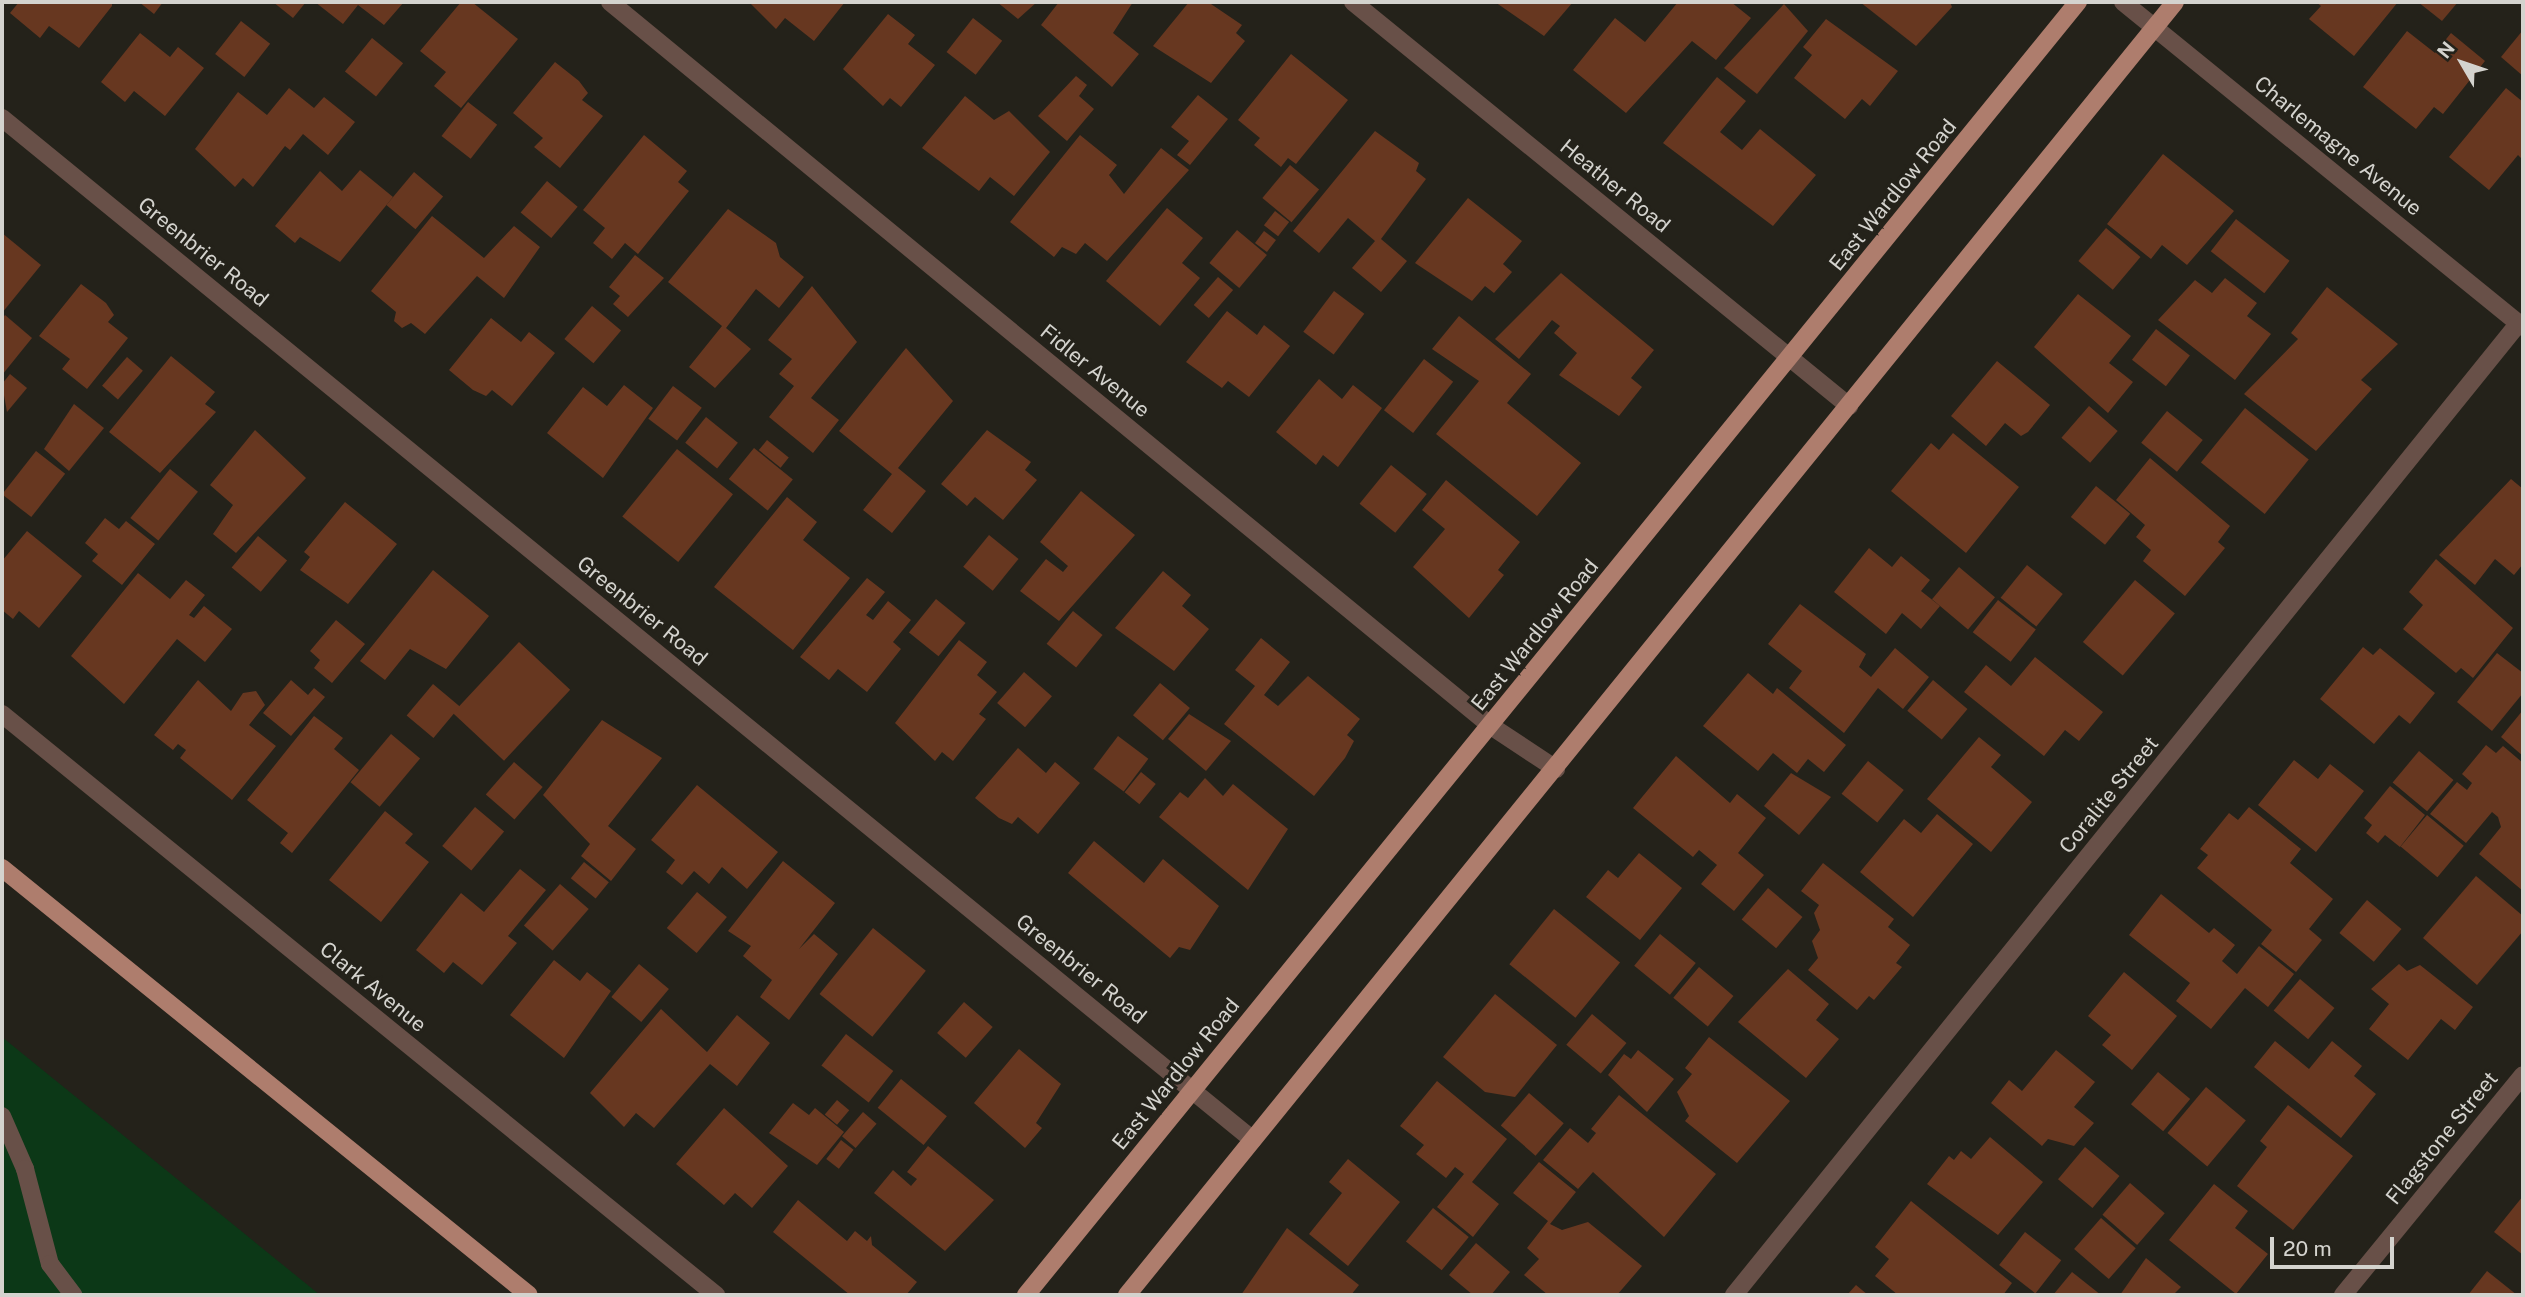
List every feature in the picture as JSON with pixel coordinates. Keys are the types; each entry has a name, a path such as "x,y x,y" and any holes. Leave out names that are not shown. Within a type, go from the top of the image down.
{"main road":[{"name":"East Wardlow Road","path":"1026,1295 2078,2"},
{"path":"1127,1295 2175,2"},
{"path":"2,868 529,1295"}],"street":[{"name":"Fidler Avenue","path":"611,2 1491,726 1556,769"},
{"name":"Heather Road","path":"1353,2 1849,406"},
{"name":"Charlemagne Avenue","path":"2123,2 2521,325"},
{"name":"Greenbrier Road","path":"2,118 1253,1140"},
{"name":"Coralite Street","path":"1734,1295 2521,325"},
{"name":"Clark Avenue","path":"2,714 716,1295"},
{"name":"Flagstone Street","path":"2343,1295 2523,1075"},
{"path":"2,1116 25,1169 50,1264 73,1295"}],"green space":[{"path":"2,1037 320,1295 2,1295"}],"building":[{"path":"19,2 112,2 112,6 79,48 49,26 40,38 10,13"},
{"path":"139,2 163,2 154,14"},
{"path":"273,2 306,2 293,18"},
{"path":"315,2 404,2 384,25 358,5 343,24"},
{"path":"461,2 472,2 518,39 461,108 434,86 446,72 420,51"},
{"path":"749,2 845,2 814,41 785,18 776,29"},
{"path":"997,2 1037,2 1018,19"},
{"path":"1059,2 1133,2 1113,33 1139,54 1112,87 1041,25"},
{"path":"1189,2 1208,2 1242,25 1236,33 1245,41 1211,83 1153,46"},
{"path":"1495,2 1573,2 1544,36"},
{"path":"1678,2 1731,2 1751,18 1716,60 1692,41 1626,113 1573,70 1615,18 1645,42"},
{"path":"1860,2 1950,2 1952,7 1916,46"},
{"path":"2316,2 2398,2 2354,56 2309,19 2321,6"},
{"path":"2418,2 2458,2 2442,21"},
{"path":"1784,4 1808,31 1757,94 1724,68"},
{"path":"888,14 915,35 908,44 935,65 901,107 890,98 883,106 843,69"},
{"path":"973,18 1002,41 976,75 947,52"},
{"path":"1826,19 1898,71 1870,106 1862,99 1845,119 1794,78 1812,55 1803,47"},
{"path":"241,21 270,44 244,77 215,54"},
{"path":"2523,30 2523,76 2501,57"},
{"path":"2407,31 2435,53 2451,33 2485,61 2443,114 2434,107 2416,129 2363,87"},
{"path":"140,33 170,57 178,47 204,68 165,116 134,91 125,102 101,82"},
{"path":"372,38 403,63 376,97 345,71"},
{"path":"1291,54 1348,100 1296,164 1288,158 1281,167 1254,145 1260,138 1238,120"},
{"path":"555,62 579,81 588,93 582,100 603,116 560,168 534,147 543,138 513,113"},
{"path":"1076,76 1087,85 1079,96 1094,109 1067,141 1038,116"},
{"path":"1717,77 1746,101 1720,132 1742,150 1760,129 1816,175 1773,226 1663,143"},
{"path":"289,88 314,108 324,97 355,122 328,155 303,134 290,150 285,146 253,187 243,178 235,187 195,149 238,92 267,115"},
{"path":"2506,88 2523,102 2523,160 2518,155 2489,190 2449,157"},
{"path":"1198,95 1228,119 1190,165 1177,155 1189,141 1171,127"},
{"path":"965,96 994,120 1009,111 1050,152 1014,196 990,177 979,191 922,148"},
{"path":"468,102 497,125 471,159 442,136"},
{"path":"1375,131 1419,163 1416,171 1426,179 1381,239 1407,261 1381,292 1352,268 1375,241 1348,218 1319,253 1293,231"},
{"path":"644,135 687,171 678,182 689,191 638,254 625,243 612,259 593,243 605,228 583,210"},
{"path":"1080,135 1117,165 1109,175 1124,194 1161,148 1189,170 1107,261 1085,243 1076,254 1062,247 1054,257 1010,222"},
{"path":"2163,154 2234,211 2187,265 2162,245 2151,259 2107,224"},
{"path":"1290,165 1319,189 1291,222 1262,198"},
{"path":"360,170 393,197 340,262 300,237 295,243 275,226 320,171 342,191"},
{"path":"414,172 443,196 415,229 386,205"},
{"path":"547,181 578,207 551,238 521,212"},
{"path":"1468,198 1522,241 1503,264 1512,272 1494,293 1485,286 1472,301 1415,263"},
{"path":"1167,208 1203,238 1182,263 1200,278 1160,326 1106,281"},
{"path":"728,209 776,243 780,257 804,277 779,308 756,289 726,328 751,349 715,388 689,367 722,326 668,282"},
{"path":"1275,211 1289,222 1278,236 1264,225"},
{"path":"432,216 484,258 514,226 540,247 504,298 477,276 425,334 411,323 402,328 394,321 396,312 371,291"},
{"path":"2236,219 2290,261 2264,293 2211,251"},
{"path":"2106,228 2140,257 2113,290 2078,261"},
{"path":"1237,230 1267,255 1239,288 1209,263"},
{"path":"1264,231 1276,240 1267,252 1255,243"},
{"path":"2,233 41,265 2,313"},
{"path":"635,255 664,278 628,317 613,304 620,296 609,287"},
{"path":"1561,273 1654,350 1631,378 1642,387 1619,416 1559,375 1577,353 1554,333 1560,326 1552,320 1519,359 1495,339"},
{"path":"1218,277 1233,290 1209,318 1194,305"},
{"path":"2225,278 2257,303 2247,316 2271,334 2235,380 2158,320 2195,280 2212,293"},
{"path":"81,284 106,303 114,315 108,322 128,338 87,389 62,369 70,359 39,336"},
{"path":"812,286 857,342 811,398 839,420 813,453 769,417 794,386 779,374 792,359 768,340"},
{"path":"2327,287 2398,344 2361,380 2372,389 2316,451 2244,394 2298,339 2291,333"},
{"path":"1334,291 1364,314 1334,355 1303,332"},
{"path":"2078,294 2131,336 2109,363 2133,382 2108,413 2034,347"},
{"path":"592,306 621,330 593,363 564,339"},
{"path":"1227,311 1257,335 1264,325 1290,346 1249,397 1228,381 1222,388 1186,362"},
{"path":"5,315 32,338 2,375 2,319"},
{"path":"1459,316 1531,374 1507,403 1581,463 1537,516 1436,434 1479,381 1432,349"},
{"path":"491,318 521,342 529,332 555,353 512,406 492,390 486,396 473,390 449,370"},
{"path":"2156,329 2190,355 2166,386 2132,360"},
{"path":"906,348 953,401 898,468 926,491 892,533 863,510 892,474 839,431"},
{"path":"171,356 215,392 205,404 216,412 160,473 109,432"},
{"path":"127,357 143,371 118,399 102,386"},
{"path":"1424,359 1453,382 1413,433 1384,410"},
{"path":"1997,361 2050,405 2028,432 2021,436 2005,423 1986,446 1951,416"},
{"path":"10,374 27,388 7,412 2,384"},
{"path":"1319,379 1342,399 1353,385 1382,408 1338,467 1323,455 1316,465 1276,432"},
{"path":"624,385 653,408 603,478 547,433 583,387 607,406"},
{"path":"673,386 702,408 677,440 648,419"},
{"path":"74,404 104,428 69,471 44,449"},
{"path":"2089,406 2118,431 2090,463 2061,438"},
{"path":"2245,408 2309,460 2265,514 2201,462"},
{"path":"2167,411 2203,440 2177,472 2141,443"},
{"path":"706,417 738,443 717,468 685,443"},
{"path":"255,430 306,478 236,553 213,534 233,505 210,485"},
{"path":"987,430 1031,462 1025,470 1037,480 1003,520 975,497 967,506 941,484"},
{"path":"1953,433 2019,487 1966,553 1891,491 1931,443 1939,450"},
{"path":"767,440 789,458 781,468 759,450"},
{"path":"754,448 793,479 768,511 729,479"},
{"path":"677,449 733,494 678,562 622,517"},
{"path":"36,451 65,474 31,517 2,494"},
{"path":"2150,458 2230,526 2218,542 2225,548 2185,596 2143,561 2151,550 2136,537 2145,525 2116,500"},
{"path":"1391,465 1427,494 1395,533 1360,504"},
{"path":"170,469 198,492 158,541 130,518"},
{"path":"2511,479 2523,489 2523,564 2514,575 2495,559 2475,585 2439,555"},
{"path":"1446,480 1520,542 1498,570 1504,575 1469,618 1413,567 1445,529 1422,510"},
{"path":"2096,486 2130,514 2105,545 2071,517"},
{"path":"1081,491 1135,535 1059,621 1020,591 1046,559 1063,572 1068,566 1040,542"},
{"path":"787,497 817,522 803,540 850,578 793,650 714,587"},
{"path":"345,502 397,544 348,604 300,570 310,557 304,552"},
{"path":"105,518 119,529 126,521 155,544 122,585 92,561 98,554 85,543"},
{"path":"27,531 82,576 39,628 19,611 13,619 2,610 2,561"},
{"path":"989,535 1019,559 993,591 963,567"},
{"path":"258,536 287,560 261,592 232,567"},
{"path":"1869,548 1892,567 1901,556 1930,580 1921,591 1940,606 1921,629 1902,613 1886,634 1834,592"},
{"path":"2436,559 2513,628 2473,678 2461,668 2456,673 2403,629 2423,605 2409,592"},
{"path":"2027,565 2063,594 2036,627 2001,598"},
{"path":"1959,567 1995,597 1968,629 1932,599"},
{"path":"433,570 489,616 446,669 410,649 385,680 360,661"},
{"path":"1163,571 1191,595 1182,606 1209,629 1174,671 1115,628"},
{"path":"138,573 170,599 186,580 205,595 189,615 194,618 204,606 232,629 205,662 177,639 124,704 71,656"},
{"path":"867,578 885,592 866,615 873,620 888,601 911,620 893,642 901,649 867,692 838,669 829,680 800,657"},
{"path":"2135,580 2175,613 2123,675 2083,642"},
{"path":"936,599 966,623 938,656 909,632"},
{"path":"1998,600 2036,630 2011,662 1973,632"},
{"path":"1800,604 1866,654 1859,667 1871,677 1895,648 1929,677 1903,709 1878,688 1844,733 1789,688 1802,671 1768,644"},
{"path":"1073,611 1103,635 1076,668 1047,644"},
{"path":"336,620 365,644 332,683 314,668 320,660 310,651"},
{"path":"1261,638 1290,662 1264,695 1278,706 1308,676 1360,719 1347,735 1354,741 1345,758 1314,796 1224,724 1255,686 1235,670"},
{"path":"959,640 987,662 977,675 997,692 979,714 986,719 953,761 942,752 935,761 895,723"},
{"path":"519,642 570,690 504,761 453,713"},
{"path":"2363,647 2373,655 2380,648 2435,693 2410,724 2399,715 2374,744 2320,699"},
{"path":"2497,653 2523,673 2523,693 2492,731 2457,702"},
{"path":"2035,657 2103,712 2079,741 2065,730 2044,756 1964,692 1986,665 2011,686"},
{"path":"1024,672 1052,696 1025,727 997,703"},
{"path":"1748,673 1773,694 1777,688 1846,745 1824,772 1808,759 1797,773 1773,753 1758,771 1703,726"},
{"path":"198,680 231,711 243,693 256,691 265,705 249,725 276,746 232,800 180,758 186,750 178,744 173,750 154,735"},
{"path":"291,680 308,695 314,688 325,697 291,736 263,713"},
{"path":"1933,680 1967,709 1942,740 1907,711"},
{"path":"1160,683 1190,708 1163,740 1133,715"},
{"path":"433,684 460,706 433,738 407,715"},
{"path":"2523,710 2523,756 2501,737"},
{"path":"1189,714 1231,741 1206,771 1168,739"},
{"path":"314,716 343,738 334,749 359,770 292,853 280,843 288,833 247,800"},
{"path":"602,720 662,758 608,826 636,849 611,881 581,856 590,844 543,795"},
{"path":"391,734 420,758 380,807 351,782"},
{"path":"1118,736 1148,759 1124,792 1093,769"},
{"path":"1979,737 2001,755 1991,767 2032,802 1991,852 1927,799"},
{"path":"2486,745 2496,753 2503,746 2523,763 2523,891 2479,854 2501,827 2498,817 2492,812 2466,843 2430,814 2457,782 2467,790 2472,783 2462,774"},
{"path":"1018,748 1046,773 1055,762 1080,783 1038,834 1018,817 1012,824 999,818 975,798"},
{"path":"2419,751 2453,780 2427,811 2393,782"},
{"path":"1676,756 1730,803 1737,794 1766,818 1738,853 1764,875 1734,911 1701,884 1717,865 1699,850 1693,857 1633,808"},
{"path":"2294,760 2318,779 2330,764 2364,791 2316,852 2258,805"},
{"path":"1868,761 1904,790 1877,823 1842,794"},
{"path":"514,762 543,787 514,819 486,794"},
{"path":"1141,772 1156,784 1139,804 1125,792"},
{"path":"1791,773 1831,797 1799,835 1764,806"},
{"path":"1205,778 1223,796 1233,784 1288,829 1248,890 1159,817 1180,792 1188,798"},
{"path":"697,785 778,852 747,889 722,867 709,884 694,871 682,885 666,872 675,860 651,840"},
{"path":"2390,786 2425,815 2400,847 2385,835 2378,843 2366,833 2372,825 2364,818"},
{"path":"475,807 504,831 471,870 442,846"},
{"path":"2249,807 2301,849 2290,863 2333,899 2309,929 2322,940 2296,972 2261,944 2272,930 2197,868 2208,855 2200,849 2229,813 2238,820"},
{"path":"385,811 413,834 405,843 429,862 381,922 329,880"},
{"path":"1937,814 1973,844 1913,917 1860,872 1904,819 1921,833"},
{"path":"2427,815 2464,846 2437,877 2401,846"},
{"path":"1094,841 1144,883 1163,859 1219,906 1190,950 1179,947 1170,958 1068,873"},
{"path":"1639,853 1682,888 1640,940 1586,897 1608,870 1618,878"},
{"path":"783,861 835,903 799,949 814,934 838,954 789,1020 760,997 772,980 743,956 751,946 728,931"},
{"path":"584,862 609,882 596,898 571,878"},
{"path":"1823,863 1894,919 1888,927 1910,945 1896,963 1902,967 1874,1000 1869,996 1857,1010 1808,970 1818,958 1812,941 1820,930 1814,913 1819,905 1801,891"},
{"path":"520,869 546,890 508,936 517,943 482,985 453,962 444,973 416,950 461,893 484,912"},
{"path":"2476,876 2523,916 2523,931 2477,985 2423,938"},
{"path":"560,884 589,909 553,950 524,926"},
{"path":"1768,888 1802,917 1776,948 1742,919"},
{"path":"697,892 727,917 697,953 667,928"},
{"path":"2161,894 2209,933 2214,928 2235,945 2222,961 2237,974 2259,946 2294,974 2268,1007 2245,988 2211,1029 2176,1001 2190,983 2129,935"},
{"path":"2367,900 2401,929 2374,962 2339,933"},
{"path":"1554,909 1620,962 1575,1018 1509,964"},
{"path":"873,928 926,971 872,1037 820,994"},
{"path":"1660,934 1696,963 1670,995 1634,966"},
{"path":"554,960 580,981 587,972 611,991 564,1058 510,1015"},
{"path":"639,964 669,989 641,1022 611,997"},
{"path":"2399,964 2407,971 2420,965 2473,1007 2455,1030 2441,1019 2408,1060 2369,1029 2389,1004 2371,989"},
{"path":"1699,967 1733,996 1708,1027 1673,998"},
{"path":"1788,969 1829,1004 1816,1020 1839,1039 1806,1078 1738,1022"},
{"path":"2124,972 2177,1016 2132,1070 2102,1045 2111,1035 2088,1016"},
{"path":"2300,979 2334,1008 2308,1039 2274,1010"},
{"path":"1495,994 1557,1045 1515,1097 1485,1092 1443,1057"},
{"path":"964,1002 993,1027 966,1058 937,1033"},
{"path":"661,1009 707,1052 737,1015 770,1043 737,1086 710,1064 654,1128 636,1113 624,1127 590,1093"},
{"path":"1592,1014 1626,1043 1601,1074 1566,1045"},
{"path":"846,1034 893,1071 869,1102 821,1066"},
{"path":"1709,1037 1790,1101 1737,1163 1685,1121 1689,1116 1677,1092 1692,1074 1685,1068"},
{"path":"2275,1041 2309,1069 2332,1041 2362,1066 2354,1076 2376,1094 2341,1138 2254,1067"},
{"path":"1019,1049 1061,1084 1036,1123 1042,1128 1025,1148 974,1103"},
{"path":"1638,1050 1674,1079 1647,1112 1608,1075 1624,1054 1631,1059"},
{"path":"2056,1050 2095,1082 2074,1107 2094,1123 2074,1146 2048,1139 2042,1146 1991,1103 2009,1080 2022,1091"},
{"path":"2158,1072 2190,1099 2163,1131 2131,1104"},
{"path":"901,1079 947,1116 924,1145 878,1108"},
{"path":"1437,1081 1507,1139 1472,1182 1499,1204 1473,1237 1437,1207 1464,1174 1455,1167 1446,1178 1416,1154 1424,1145 1400,1126"},
{"path":"2206,1087 2246,1120 2207,1166 2167,1133"},
{"path":"1529,1093 1564,1123 1536,1156 1501,1125"},
{"path":"1619,1095 1716,1174 1664,1237 1593,1172 1578,1189 1543,1160 1570,1128 1588,1143 1596,1133 1591,1129"},
{"path":"837,1100 849,1110 837,1125 825,1115"},
{"path":"793,1103 809,1115 815,1108 844,1132 817,1165 769,1133"},
{"path":"2288,1105 2353,1156 2293,1230 2237,1186 2267,1147 2260,1141"},
{"path":"724,1108 788,1166 752,1208 735,1193 724,1205 676,1164"},
{"path":"863,1112 877,1124 856,1148 842,1136"},
{"path":"1990,1137 2043,1182 1998,1235 1927,1184 1949,1156 1954,1160 1961,1151 1971,1159"},
{"path":"841,1140 854,1150 839,1169 826,1159"},
{"path":"928,1146 994,1200 945,1251 874,1193 893,1170 911,1186 917,1179 907,1172"},
{"path":"2085,1147 2119,1176 2092,1208 2058,1179"},
{"path":"1348,1159 1400,1202 1348,1266 1309,1234 1342,1193 1329,1182"},
{"path":"1539,1162 1576,1192 1550,1224 1562,1230 1588,1222 1642,1266 1617,1295 1548,1295 1524,1275 1539,1259 1527,1248 1548,1221 1513,1193"},
{"path":"2130,1183 2165,1213 2137,1245 2102,1215"},
{"path":"2214,1184 2248,1211 2235,1228 2268,1254 2236,1294 2169,1240"},
{"path":"2523,1196 2523,1255 2494,1232"},
{"path":"798,1200 847,1241 855,1231 867,1241 871,1236 872,1245 917,1282 906,1295 850,1295 773,1232"},
{"path":"1911,1201 2012,1283 2003,1295 1898,1295 1875,1276 1889,1259 1875,1247"},
{"path":"1433,1208 1469,1237 1442,1270 1406,1241"},
{"path":"2101,1218 2136,1248 2109,1279 2074,1249"},
{"path":"1287,1228 1359,1285 1351,1295 1241,1295"},
{"path":"2025,1232 2061,1260 2035,1293 1999,1265"},
{"path":"1476,1243 1510,1272 1491,1295 1473,1295 1449,1275"},
{"path":"2146,1258 2181,1287 2173,1295 2120,1295"},
{"path":"2487,1271 2517,1295 2468,1295"},
{"path":"2072,1272 2101,1295 2053,1295"},
{"path":"1856,1285 1868,1295 1847,1295"}]}
